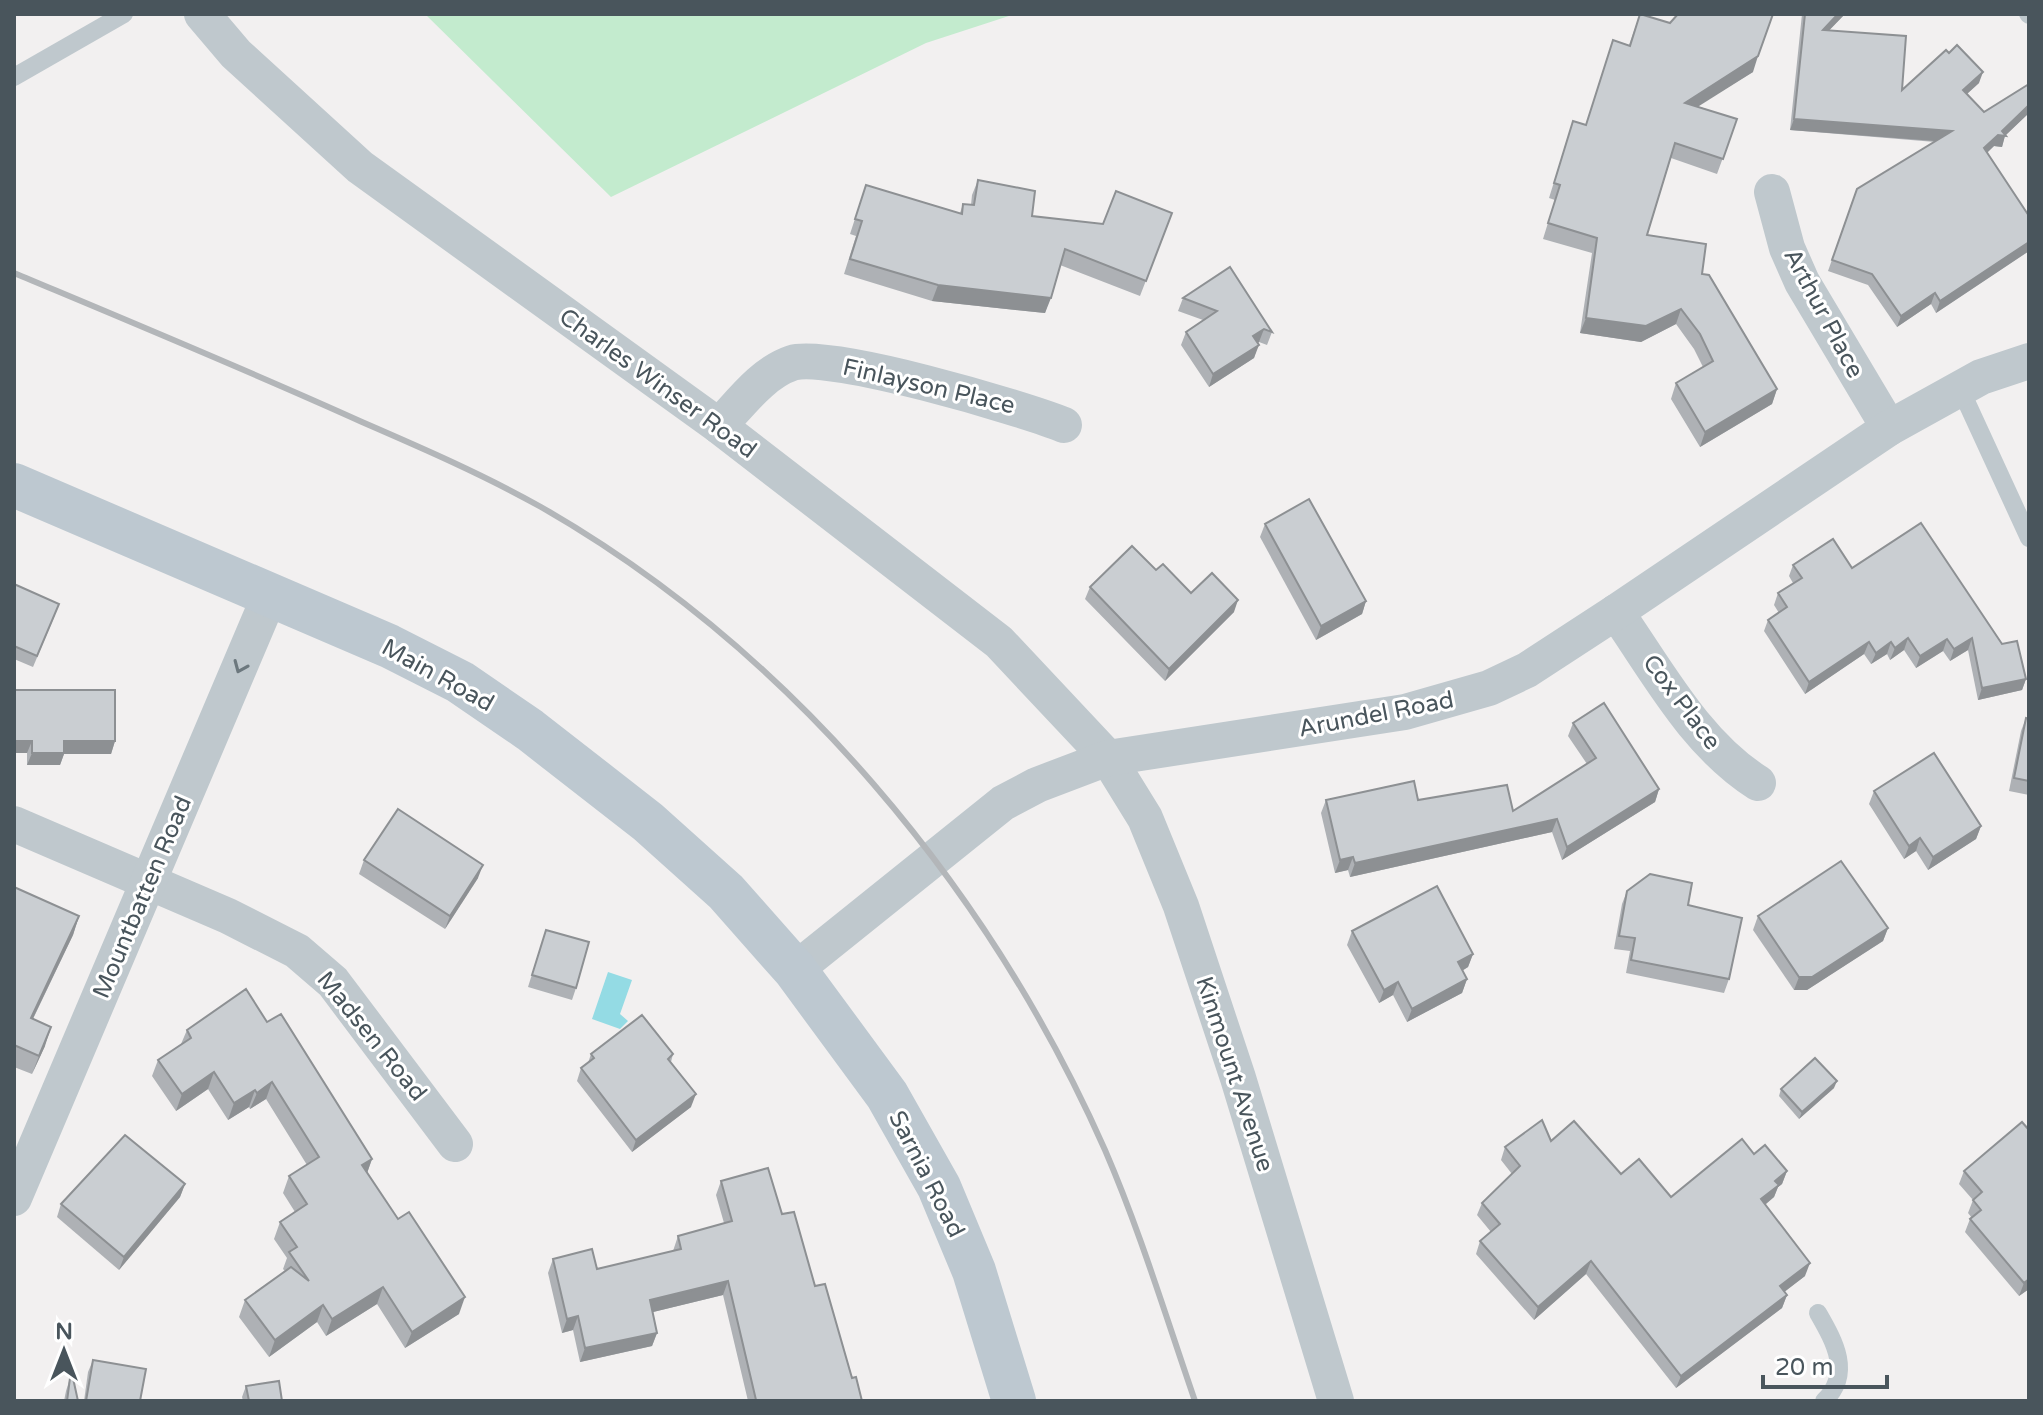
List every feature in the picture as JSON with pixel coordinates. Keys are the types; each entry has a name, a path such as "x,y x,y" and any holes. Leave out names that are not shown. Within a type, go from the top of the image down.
{"main road":[{"name":"Main Road","path":"14,485 389,646 460,682 530,730 648,822 726,892 795,970"},
{"name":"Sarnia Road","path":"795,970 887,1095 939,1187 974,1271 1014,1401"}],"street":[{"name":"Charles Winser Road","path":"202,14 236,54 360,167 719,426 999,642 1108,758"},
{"name":"Arthur Place","path":"1772,192 1787,248 1802,282 1889,428"},
{"name":"Arundel Road","path":"795,970 1003,803 1037,785 1108,758 1405,712 1489,688 1527,670 1889,428 1981,377 2029,361"},
{"name":"Finlayson Place","path":"719,426 759,384 793,363 836,363 1026,409 1064,425"},
{"name":"Mountbatten Road","path":"14,1198 270,595"},
{"name":"Cox Place","path":"1616,612 1707,741 1732,766 1758,783"},
{"name":"Kinmount Avenue","path":"1108,758 1145,818 1181,906 1238,1078 1336,1401"},
{"name":"Madsen Road","path":"14,824 228,916 297,951 333,982 383,1044 455,1144"}],"lane":[{"path":"14,77 124,14"},
{"path":"1960,388 2029,538"},
{"path":"1818,1313 1840,1360 1835,1385 1824,1401"}],"green space":[{"path":"425,14 1015,14 926,43 611,197"}],"water":[{"path":"608,972 632,980 620,1014 628,1021 620,1029 592,1019"}],"building":[{"path":"1640,14 1670,23 1678,14 1773,14 1758,56 1685,103 1737,119 1723,159 1675,143 1647,235 1706,244 1702,274 1709,275 1777,389 1705,432 1676,383 1713,361 1700,334 1681,309 1646,326 1586,318 1597,238 1548,223 1560,185 1554,183 1573,121 1586,125 1613,40 1630,46"},
{"path":"1805,14 1838,14 1823,30 1906,36 1902,90 1946,50 1949,53 1957,45 1983,72 1963,90 1984,112 2029,84 2029,105 2002,131 2006,136 1998,135 1984,148 2029,216 2029,242 1940,301 1935,293 1901,316 1872,274 1832,260 1857,189 1952,131 1794,119"},
{"path":"978,180 1035,191 1032,216 1103,224 1116,191 1172,213 1146,281 1065,249 1051,298 938,285 850,259 862,221 855,219 866,185 962,214 963,204 974,205"},
{"path":"1230,267 1272,332 1264,329 1253,336 1259,345 1213,374 1186,332 1217,311 1183,298"},
{"path":"1309,499 1366,601 1321,626 1265,524"},
{"path":"1921,523 2002,644 2017,641 2026,679 1982,688 1972,638 1954,649 1947,639 1920,656 1908,638 1895,648 1891,642 1876,653 1869,642 1809,682 1768,620 1787,607 1778,593 1802,578 1793,565 1833,539 1852,568"},
{"path":"1132,546 1156,570 1163,564 1191,593 1212,573 1238,600 1169,669 1090,587"},
{"path":"14,584 59,604 37,656 14,646"},
{"path":"14,690 115,690 115,741 64,741 64,753 32,753 32,741 14,741"},
{"path":"1604,703 1659,789 1567,847 1557,819 1355,863 1353,857 1340,860 1326,800 1414,781 1418,800 1507,785 1513,811 1596,758 1573,723"},
{"path":"2026,718 2029,719 2029,781 2014,778"},
{"path":"1934,753 1981,826 1933,857 1920,838 1909,846 1874,791"},
{"path":"398,809 483,865 450,916 364,860"},
{"path":"1841,861 1888,928 1812,977 1799,977 1758,916"},
{"path":"1650,874 1692,883 1688,905 1742,918 1729,979 1631,960 1635,938 1619,936 1627,891"},
{"path":"1437,886 1473,954 1458,962 1467,979 1412,1009 1398,982 1384,990 1352,931"},
{"path":"14,887 79,916 31,1018 51,1027 39,1056 14,1045"},
{"path":"546,930 589,942 576,988 532,975"},
{"path":"246,989 267,1022 281,1014 372,1159 362,1165 398,1219 409,1212 465,1297 412,1332 383,1287 332,1319 323,1305 275,1340 245,1300 291,1267 309,1281 289,1252 297,1247 280,1222 307,1204 289,1176 319,1157 272,1082 234,1103 214,1072 182,1094 158,1060 191,1038 187,1030"},
{"path":"642,1015 673,1054 668,1059 696,1094 636,1140 581,1068 594,1058 591,1054"},
{"path":"1815,1058 1837,1081 1802,1112 1781,1089"},
{"path":"1542,1120 1551,1141 1574,1121 1621,1174 1639,1159 1671,1197 1742,1139 1754,1154 1765,1145 1787,1171 1775,1181 1779,1185 1761,1199 1810,1263 1780,1286 1787,1295 1681,1376 1591,1261 1538,1307 1480,1241 1500,1224 1482,1203 1520,1166 1505,1147"},
{"path":"2022,1122 2029,1130 2029,1279 2024,1283 1970,1219 1981,1210 1973,1200 1982,1192 1964,1171"},
{"path":"125,1135 185,1184 124,1257 61,1204"},
{"path":"768,1168 782,1214 794,1212 815,1286 825,1284 852,1378 856,1377 862,1401 750,1401 756,1400 728,1281 650,1300 657,1333 585,1348 578,1316 567,1319 553,1259 592,1249 597,1269 681,1249 678,1236 732,1221 721,1181"},
{"path":"93,1360 146,1369 140,1401 86,1401"},
{"path":"70,1378 73,1378 78,1401 67,1401"},
{"path":"279,1381 282,1401 249,1401 246,1386"}],"railway":[{"path":"14,273 407,442 541,507 633,565 719,631 799,705 874,784 942,869 1003,959 1058,1053 1118,1181 1195,1401"}]}
